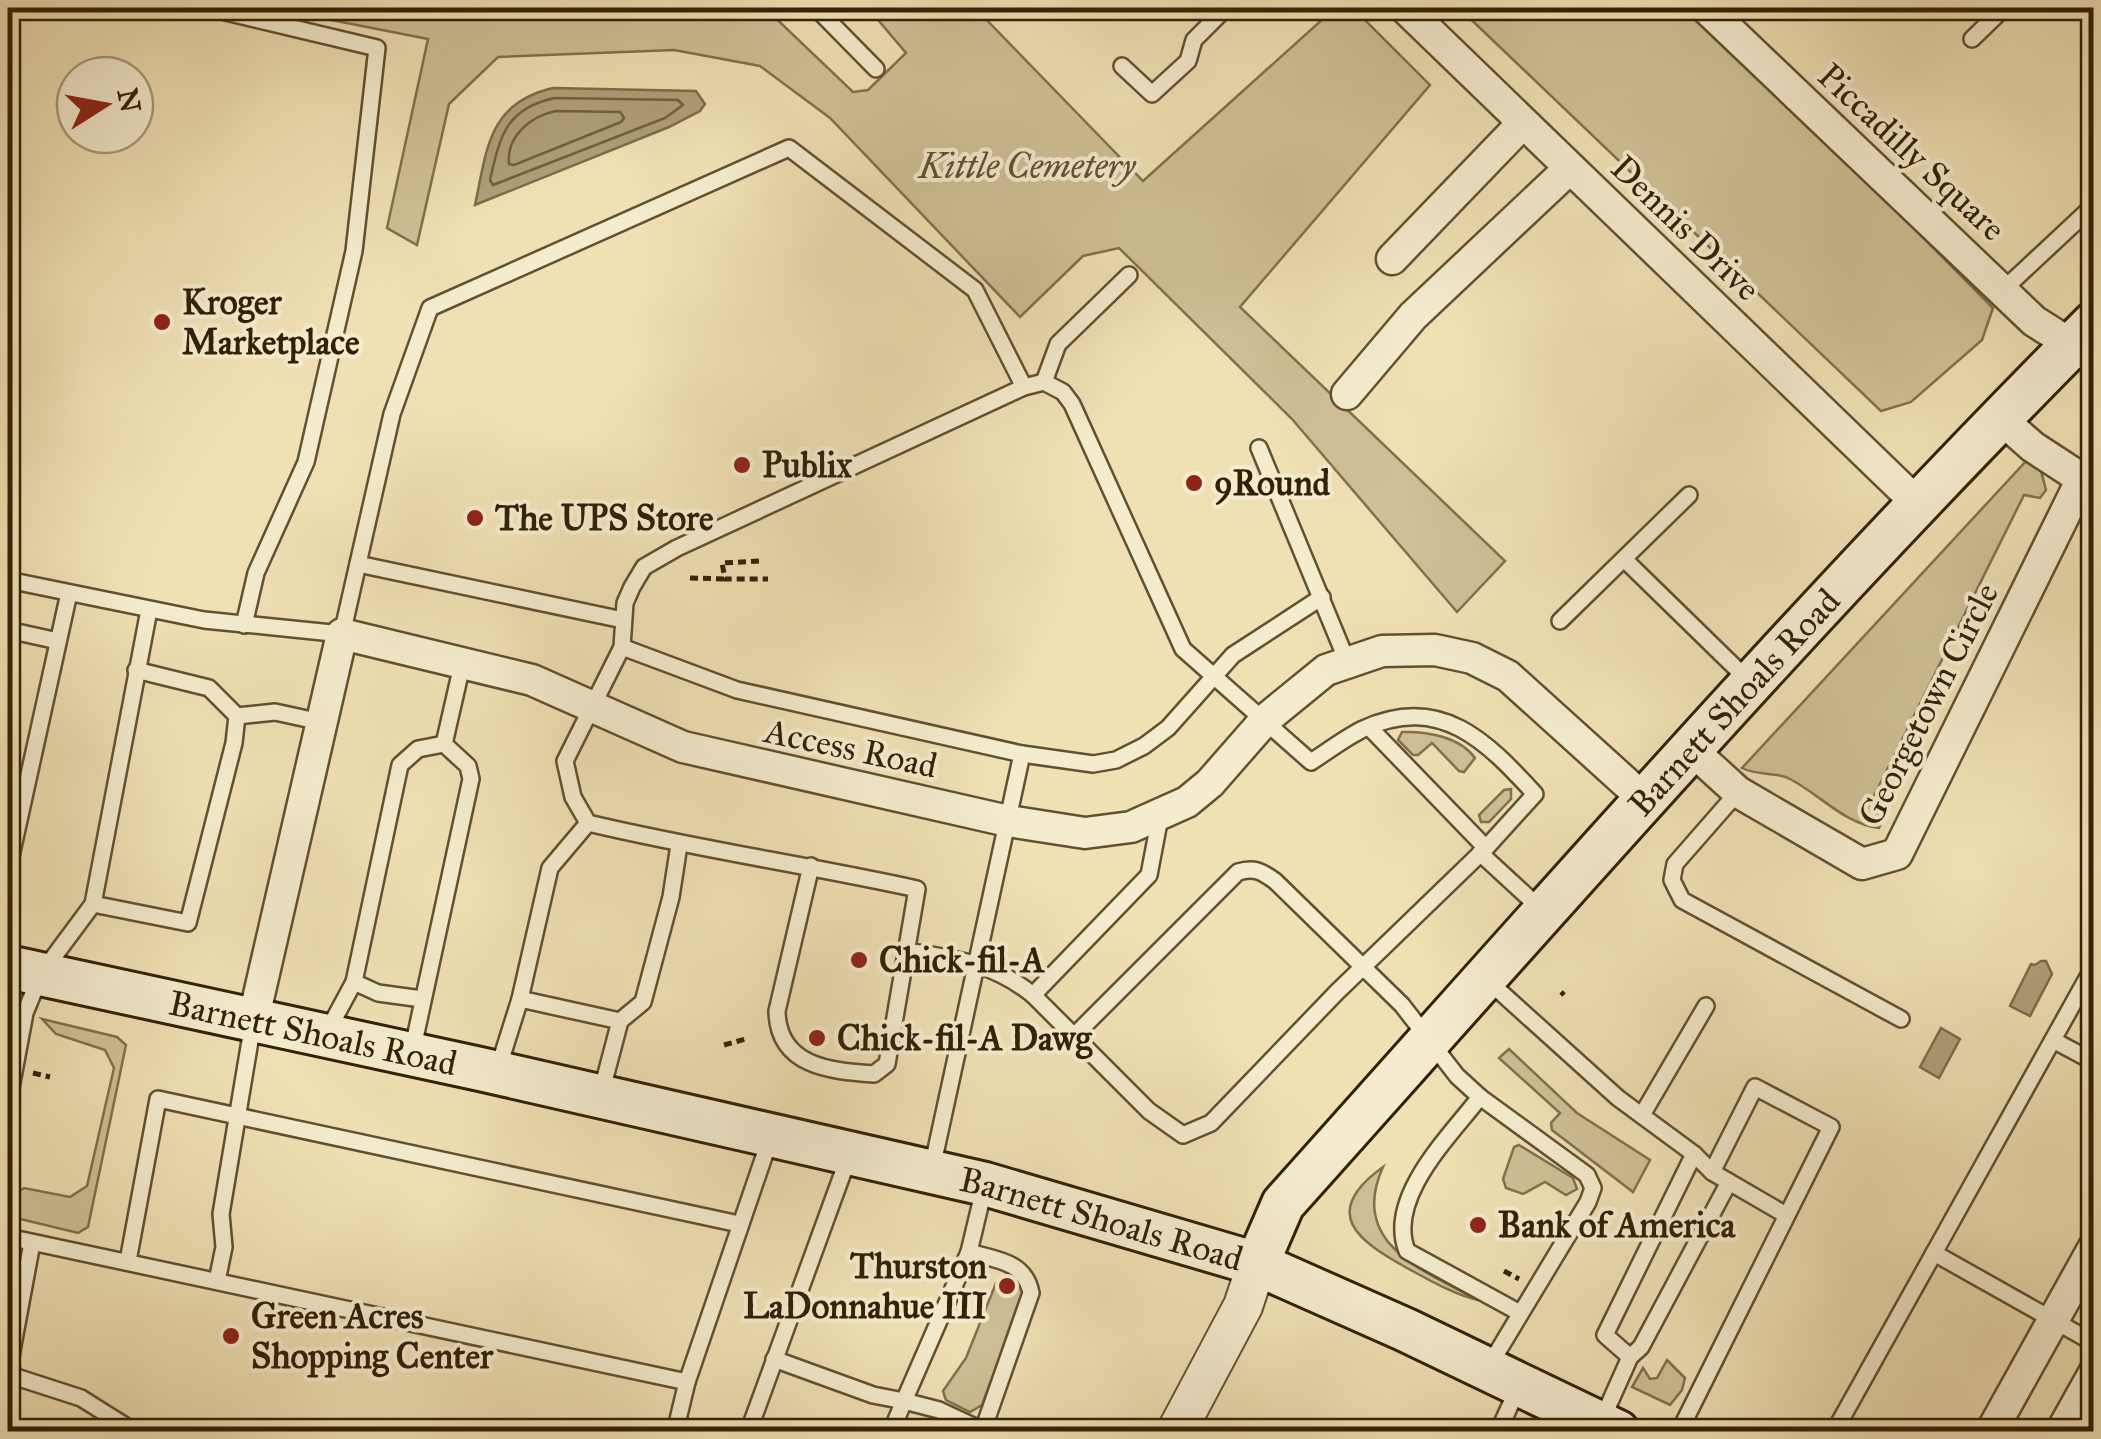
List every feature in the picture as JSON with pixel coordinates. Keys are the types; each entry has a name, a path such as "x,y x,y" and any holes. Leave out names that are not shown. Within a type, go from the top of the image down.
{"main road":[{"name":"Barnett Shoals Road","path":"24,971 985,1184 1257,1264 1283,1204 1644,799 1916,502 2000,418 2086,343"},
{"path":"1257,1264 1505,1375 1610,1427"}],"street":[{"name":"Dennis Drive","path":"1406,8 1916,502"},
{"name":"Piccadilly Square","path":"1706,8 2034,322 2086,343"},
{"path":"1392,259 1524,122"},
{"path":"1347,394 1413,316 1570,168"},
{"path":"2000,418 2033,447 2088,482"},
{"name":"Georgetown Circle","path":"1692,750 1738,792 1862,864 1897,854 2088,482"},
{"path":"253,1020 342,634"},
{"name":"Access Road","path":"342,634 532,680 683,747 1059,832 1085,833 1120,829 1187,802 1210,783 1266,719 1308,682 1347,661 1410,648 1453,653 1490,666 1531,693 1644,799"},
{"path":"1991,1432 2094,1247"},
{"path":"1176,1432 1243,1306 1257,1264"},
{"path":"2060,1432 2094,1373"}],"lane":[{"path":"208,8 377,48 354,251 306,462 256,573 244,625"},
{"path":"816,8 876,70"},
{"path":"1122,66 1152,94 1188,60 1194,40 1226,8"},
{"path":"1972,39 2004,8"},
{"path":"8,580 150,610 244,625 342,634 392,414 430,308 789,148 975,290 1024,387"},
{"path":"2003,290 2094,205"},
{"path":"1044,382 1058,344 1129,275"},
{"path":"810,866 777,1011 778,1029 792,1054 802,1060 874,1074 887,1064 906,950 917,889 810,866 679,844 588,824 573,797 565,762 622,647 622,620 632,587 644,567 678,548 1024,387 1044,382 1064,392 1072,404 1183,649 1311,762 1369,727 1395,720 1428,719 1466,730 1494,750 1536,794 1211,1123 1183,1136 1163,1124 1012,978 977,962 906,950"},
{"path":"1259,448 1347,661"},
{"path":"1560,621 1689,495"},
{"path":"1624,558 1752,684"},
{"path":"358,564 622,620"},
{"path":"8,870 68,593"},
{"path":"622,647 736,690 1022,754 1093,764 1133,753 1168,728 1213,674 1246,644 1322,597"},
{"path":"8,1104 24,1013 24,971 93,904 150,610"},
{"path":"8,630 58,642"},
{"path":"444,744 463,661"},
{"path":"136,670 209,688 237,716"},
{"path":"237,716 274,712 322,722"},
{"path":"93,904 188,922 234,743 237,716"},
{"path":"1369,727 1544,912"},
{"path":"326,1036 354,982 400,765 418,749 444,744"},
{"path":"411,1054 470,779 468,766 444,744"},
{"path":"931,1172 1022,754"},
{"path":"1738,792 1675,864 1672,880 1682,900 1900,1019"},
{"path":"1033,995 1150,875 1160,816"},
{"path":"497,1073 520,999 550,868 588,824"},
{"path":"600,1097 620,1022 643,1002 671,897 679,844"},
{"path":"1074,1037 1238,872 1250,868 1275,882 1402,1005 1456,1076 1587,1175 1592,1188 1588,1202 1520,1314 1505,1375 1498,1432"},
{"path":"1834,1432 2094,966"},
{"path":"1486,979 1712,1172 1786,1215"},
{"path":"354,982 378,993 422,1000"},
{"path":"520,999 620,1022"},
{"path":"1642,1115 1706,1006"},
{"path":"217,1281 224,1247 221,1214 253,1020"},
{"path":"2053,1040 2094,1062"},
{"path":"1679,1432 1830,1127 1755,1087 1712,1172"},
{"path":"1480,1097 1428,1164 1403,1208 1400,1232 1407,1251 1520,1314"},
{"path":"128,1261 158,1098 739,1224"},
{"path":"675,1432 687,1382 772,1135"},
{"path":"752,1432 748,1430 850,1153"},
{"path":"1630,1357 1605,1335 1694,1154"},
{"path":"1610,1427 1630,1357 1641,1347 1730,1182"},
{"path":"892,1432 969,1252 985,1184"},
{"path":"8,1237 687,1382"},
{"path":"32,1243 9,1368 16,1377 81,1398 135,1432"},
{"path":"774,1359 874,1395 939,1410 984,1431 1031,1293 1025,1273 1016,1266 969,1252"},
{"path":"1934,1252 2094,1343"}],"path":[{"path":"725,579 722,560 759,561"},
{"path":"690,578 768,579"},
{"path":"724,1045 748,1038"}],"green space":[{"name":"Kittle Cemetery","path":"270,8 765,8 853,92 868,90 906,53 868,8 975,8 1143,181 1335,8 1353,8 1430,85 1240,307 1505,561 1457,612 1292,419 1119,248 1083,256 1020,317 830,118 760,66 674,50 498,57 449,104 417,245 387,228 428,39"},
{"path":"1459,8 1695,8 1993,308 1982,340 1911,402 1881,411"},
{"path":"2028,459 2041,471 2046,490 2040,498 2024,495 1871,802 1885,814 1879,828 1843,815 1788,778 1742,768"},
{"path":"1402,732 1442,737 1461,745 1475,758 1464,772 1432,743 1413,755 1398,740"},
{"path":"1511,789 1511,799 1489,822 1481,822 1479,815 1504,790"},
{"path":"42,1019 117,1037 126,1045 88,1227 78,1233 8,1216 8,1199 24,1188 70,1197 87,1186 114,1068 105,1050 56,1034"},
{"path":"1509,1049 1577,1113 1650,1160 1633,1192 1552,1130 1551,1123 1560,1113 1499,1058"},
{"path":"1519,1145 1573,1178 1577,1189 1566,1195 1545,1182 1523,1194 1506,1188 1503,1179 1514,1147"},
{"path":"1383,1167 1375,1194 1375,1216 1383,1235 1415,1265 1478,1300 1442,1287 1389,1258 1353,1225 1353,1198"},
{"path":"1006,1275 1018,1277 1023,1297 982,1405 970,1412 946,1400 943,1391 966,1358 996,1283"},
{"path":"1667,1360 1685,1378 1682,1390 1670,1405 1632,1387 1643,1368 1650,1379 1657,1378"}],"water":[{"path":"553,88 696,91 705,104 700,111 669,127 475,205 488,147 503,117 531,95"},
{"path":"2046,961 2052,974 2030,1016 2010,1006 2031,964"},
{"path":"1941,1028 1960,1039 1939,1078 1920,1067"}],"place":[{"name":"Kroger Marketplace","path":"162,322"},
{"name":"Publix","path":"742,465"},
{"name":"9Round","path":"1194,483"},
{"name":"The UPS Store","path":"475,518"},
{"name":"Chick-fil-A","path":"859,960"},
{"name":"Chick-fil-A Dawg","path":"817,1038"},
{"name":"Bank of America","path":"1478,1225"},
{"name":"Thurston LaDonnahue III","path":"1007,1286"},
{"name":"Green Acres Shopping Center","path":"231,1336"}]}
